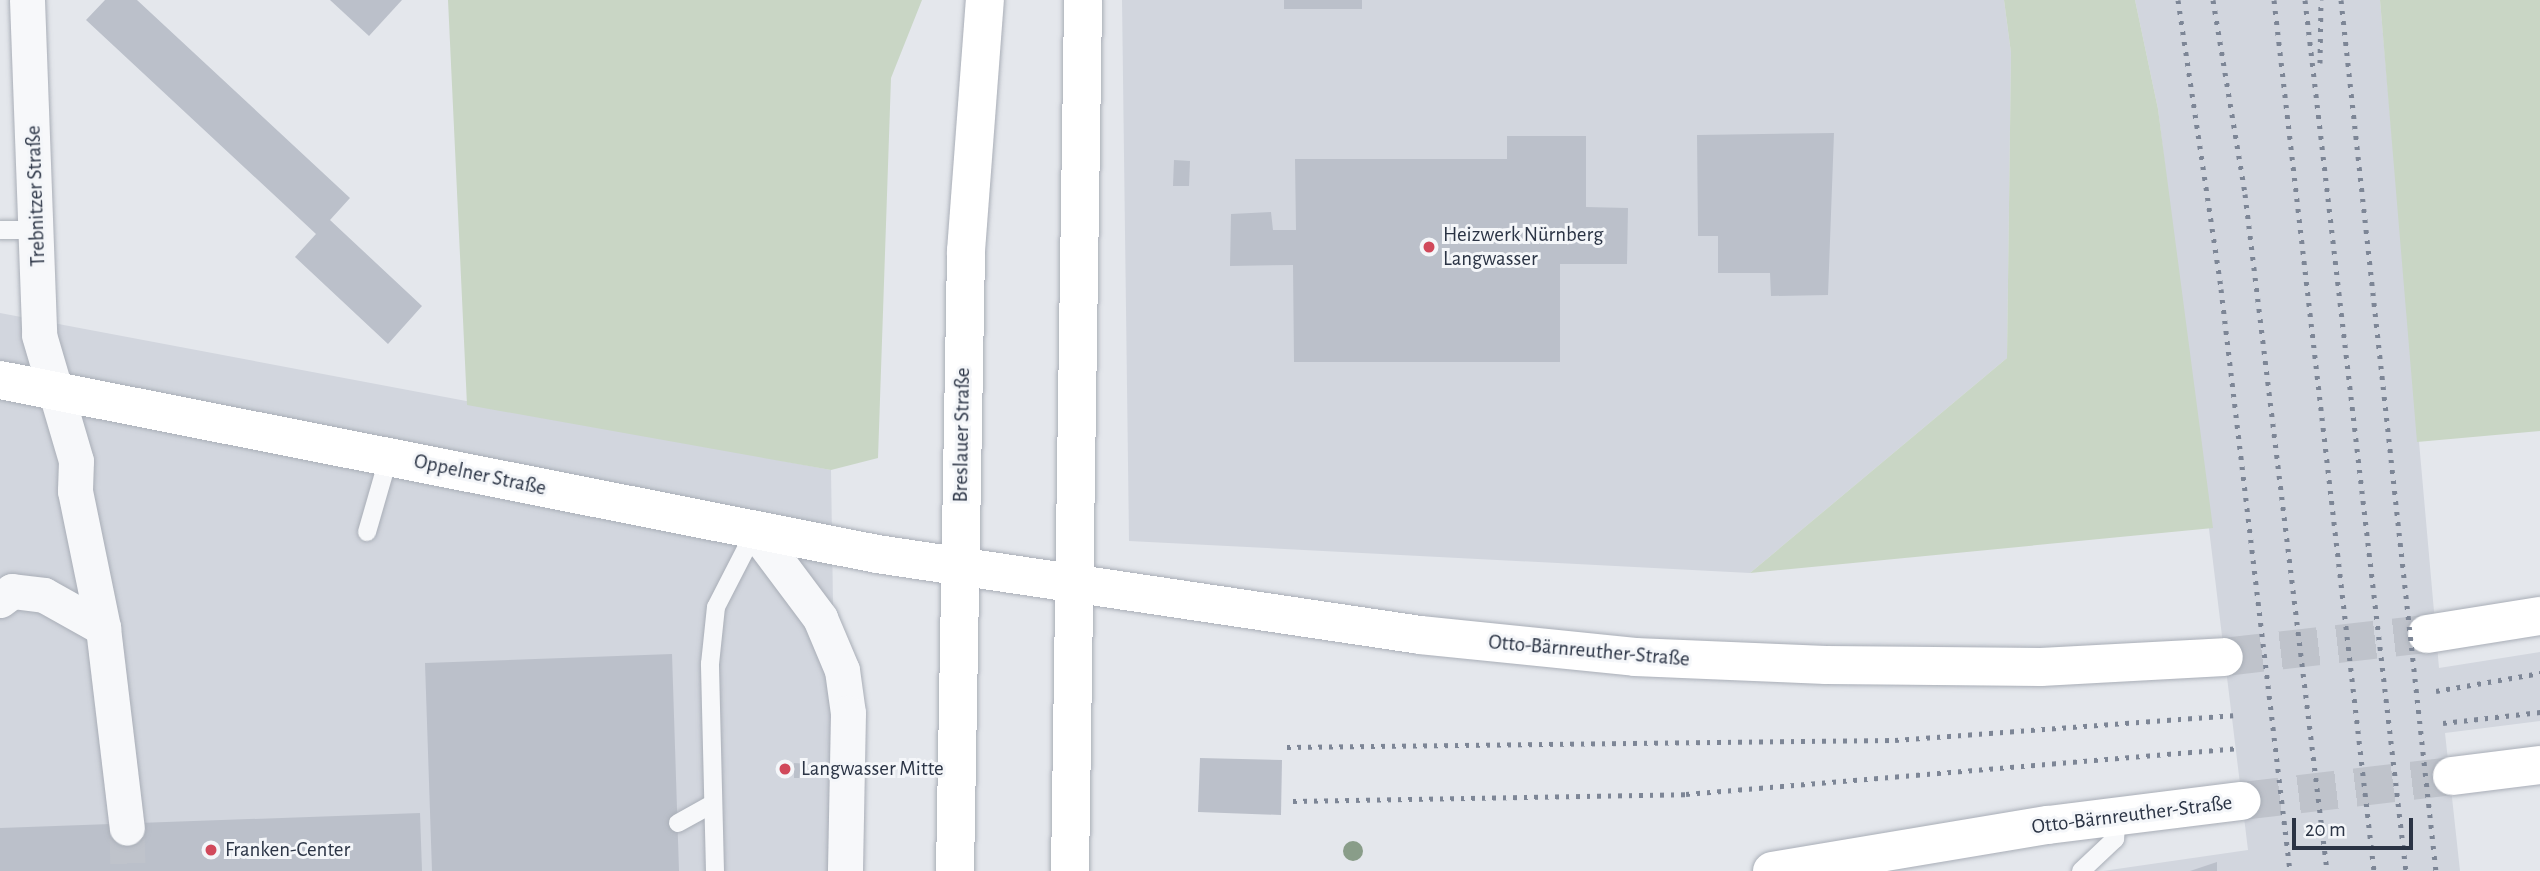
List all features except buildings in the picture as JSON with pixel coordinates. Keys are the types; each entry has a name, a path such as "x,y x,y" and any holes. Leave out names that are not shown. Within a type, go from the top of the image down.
{"main road":[{"name":"Breslauer Straße","path":"955,871 966,251 985,0"},
{"path":"1069,871 1083,0"},
{"name":"Oppelner Straße","path":"0,380 755,531 960,568"},
{"name":"Otto-Bärnreuther-Straße","path":"960,568 1420,635 1635,657 1967,668 2224,657"},
{"path":"2427,635 2540,616"},
{"path":"2452,776 2540,765"},
{"name":"Otto-Bärnreuther-Straße","path":"1772,871 2117,817 2242,801"}],"street":[{"name":"Trebnitzer Straße","path":"27,0 39,230 39,335 76,461 79,519 103,628 127,828"},
{"path":"755,531 820,618 842,670 848,713 845,871"},
{"path":"0,600 12,591 44,595 103,628"}],"lane":[{"path":"0,230 39,230"},
{"path":"367,532 389,456"},
{"path":"714,870 710,664 716,607 755,531"},
{"path":"678,823 712,804"},
{"path":"2081,871 2115,839 2117,817"}],"shaded area":[{"path":"1122,0 2004,0 2011,53 2007,358 1750,573 1129,541"},
{"path":"2135,0 2380,0 2439,668 2540,652 2540,721 2445,733 2460,871 2103,871 2248,850 2158,109"},
{"path":"0,313 831,470 837,871 0,871"}],"green space":[{"path":"448,0 922,0 891,78 878,458 831,470 467,405"},
{"path":"2004,0 2135,0 2158,109 2213,528 1750,573 2007,358 2011,53"},
{"path":"2380,0 2540,0 2540,431 2417,442"}],"tunnel":[{"path":"2224,657 2427,634"},
{"path":"2242,801 2452,776"},
{"path":"127,828 128,871"}],"railway":[{"path":"2178,0 2221,289 2290,871"},
{"path":"2213,0 2245,194 2327,871"},
{"path":"2274,0 2374,871"},
{"path":"2305,0 2406,871"},
{"path":"2320,63 2321,0"},
{"path":"2341,0 2436,871"},
{"path":"2436,691 2540,673"},
{"path":"2443,723 2540,712"},
{"path":"1287,747 1895,740 2233,715"},
{"path":"1293,801 1686,794 2240,748"}],"place":[{"name":"Heizwerk Nürnberg Langwasser","path":"1429,247"},
{"name":"Langwasser Mitte","path":"785,769"},
{"name":"Franken-Center","path":"211,850"}]}
